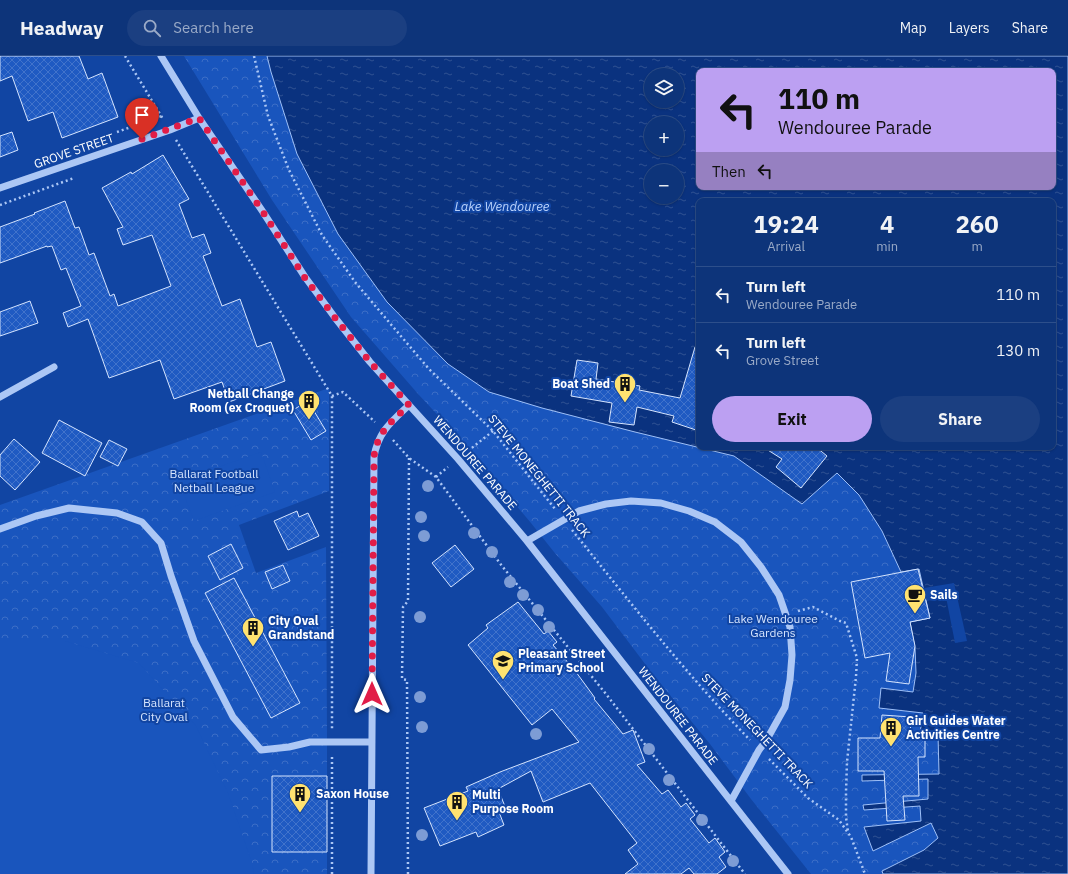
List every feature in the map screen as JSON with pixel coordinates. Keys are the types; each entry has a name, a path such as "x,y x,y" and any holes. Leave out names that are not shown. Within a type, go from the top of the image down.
{"street":[{"name":"WENDOUREE PARADE","path":"161,56 199,118 263,212 305,278 336,319 370,362 458,459 527,541 788,874"},
{"name":"GROVE STREET","path":"0,188 163,132 199,118"},
{"path":"0,397 54,367"},
{"path":"371,874 375,449 384,430 409,405"},
{"path":"527,541 579,511 606,504 631,501 661,503 689,511 715,522 741,542 761,567 778,595 790,627 792,655 790,680 785,707 731,801"},
{"path":"0,529 36,516 70,508 117,512 142,522 161,543 170,576 194,640 233,717 261,750 289,747 310,742 372,742"}],"path":[{"path":"125,56 162,116"},
{"name":"STEVE MONEGHETTI TRACK","path":"254,56 268,116 289,170 322,235 355,282 429,369 493,431 633,606 718,707 808,798 839,820 851,837 865,874"},
{"path":"176,141 332,396 332,874"},
{"path":"332,396 343,392 384,430 409,458 436,477 502,566 606,694 745,874"},
{"path":"408,874 407,680 402,679 402,663 403,607 408,601 409,458"},
{"path":"785,614 813,607 846,623 857,658 847,762 846,817 848,832"}],"green space":[{"name":"Lake Wendouree Gardens","path":"184,56 267,56 271,72 338,234 387,302 448,364 635,432 696,447 696,450 709,450 734,456 802,504 836,473 859,495 882,531 901,572 918,569 930,618 910,622 915,648 916,673 913,692 923,713 938,734 939,774 862,775 862,781 928,779 928,799 863,805 864,810 920,806 921,821 864,827 873,850 931,823 938,838 924,850 882,871 883,874 811,874 751,799 710,744 655,677 602,607 554,552 462,441 419,395 351,317 272,200"},
{"name":"Ballarat City Oval","path":"329,388 329,491 239,525 256,573 326,547 327,874 0,874 0,505"},
{"name":"Ballarat Football Netball League","path":"261,452 275,492 194,521 179,481"},
{"path":"0,641 65,641 139,663 196,726 228,793 252,863 254,874 0,874"}],"water":[{"name":"Lake Wendouree","path":"267,56 1068,56 1068,874 883,874 882,871 924,850 938,838 931,823 873,851 864,827 921,821 920,806 864,810 863,805 928,799 928,779 862,781 862,775 939,774 938,734 920,733 923,713 879,708 881,688 913,692 916,673 915,648 910,622 930,618 919,569 901,572 882,531 859,495 837,473 802,504 734,456 709,450 1056,450 1056,198 696,198 696,447 542,408 489,392 448,364 387,302 338,234 297,154"}],"pier":[{"path":"954,583 967,641 955,643 946,597 927,601 924,588"}],"building":[{"path":"0,56 79,56 88,79 102,73 118,117 62,138 53,112 28,121 12,76 0,81"},
{"path":"12,132 18,150 0,157 0,136"},
{"path":"163,155 189,199 179,204 192,238 204,234 211,253 203,256 222,306 240,299 257,347 271,342 285,381 229,402 222,382 174,399 160,360 109,378 88,319 68,327 63,313 81,306 66,268 61,270 52,246 47,246 0,263 0,227 65,201 75,228 79,227 89,255 94,253 110,296 114,294 118,306 171,286 152,235 123,245 117,229 123,227 102,188 131,172 132,174"},
{"path":"30,301 38,323 0,336 0,312"},
{"path":"696,347 696,430 672,422 674,416 637,407 634,425 609,422 612,403 571,396 577,360 598,363 596,379 640,386 639,390 680,398"},
{"name":"Netball Change Room (ex Croquet)","path":"308,401 326,431 311,440 293,410"},
{"path":"59,420 102,443 85,476 42,453"},
{"path":"14,439 40,462 15,490 0,476 0,455"},
{"path":"109,440 127,449 118,466 100,457"},
{"path":"768,450 820,450 827,456 801,488 776,467 782,459"},
{"path":"297,511 299,517 308,513 319,536 288,550 274,521"},
{"path":"231,544 243,568 220,580 208,556"},
{"path":"455,545 474,569 451,587 432,563"},
{"path":"283,565 290,581 272,589 265,572"},
{"path":"918,569 930,618 910,622 915,646 909,684 886,681 890,653 865,658 851,582"},
{"name":"City Oval Grandstand","path":"234,578 300,703 271,718 205,593"},
{"path":"518,602 544,634 548,631 557,642 553,645 576,672 595,698 594,699 623,734 633,730 645,762 637,765 662,794 668,790 681,807 686,803 695,815 690,819 709,843 715,838 725,852 719,857 726,867 717,874 694,874 689,868 681,874 625,874 638,864 628,850 637,843 590,783 543,802 531,771 498,789 506,809 499,812 504,825 478,837 476,832 440,846 424,808 468,791 466,787 500,772 579,742 552,709 532,725 468,645 488,628 486,625"},
{"path":"882,715 911,717 910,738 925,738 925,757 918,757 919,796 903,796 905,820 887,821 884,771 858,771 858,738 880,738"},
{"name":"Saxon House","path":"272,776 327,776 327,852 272,852"}],"place":[{"name":"Boat Shed","path":"625,404"},
{"name":"Netball Change Room (ex Croquet)","path":"309,420"},
{"name":"Sails","path":"915,614"},
{"name":"City Oval Grandstand","path":"253,648"},
{"name":"Pleasant Street Primary School","path":"503,680"},
{"name":"Girl Guides Water Activities Centre","path":"891,748"},
{"name":"Saxon House","path":"300,814"},
{"name":"Multi Purpose Room","path":"457,822"}],"route":[{"path":"142,139 170,130 199,118 263,212 305,278 370,362 409,405 384,430 375,449 373,472 372,694"}]}
